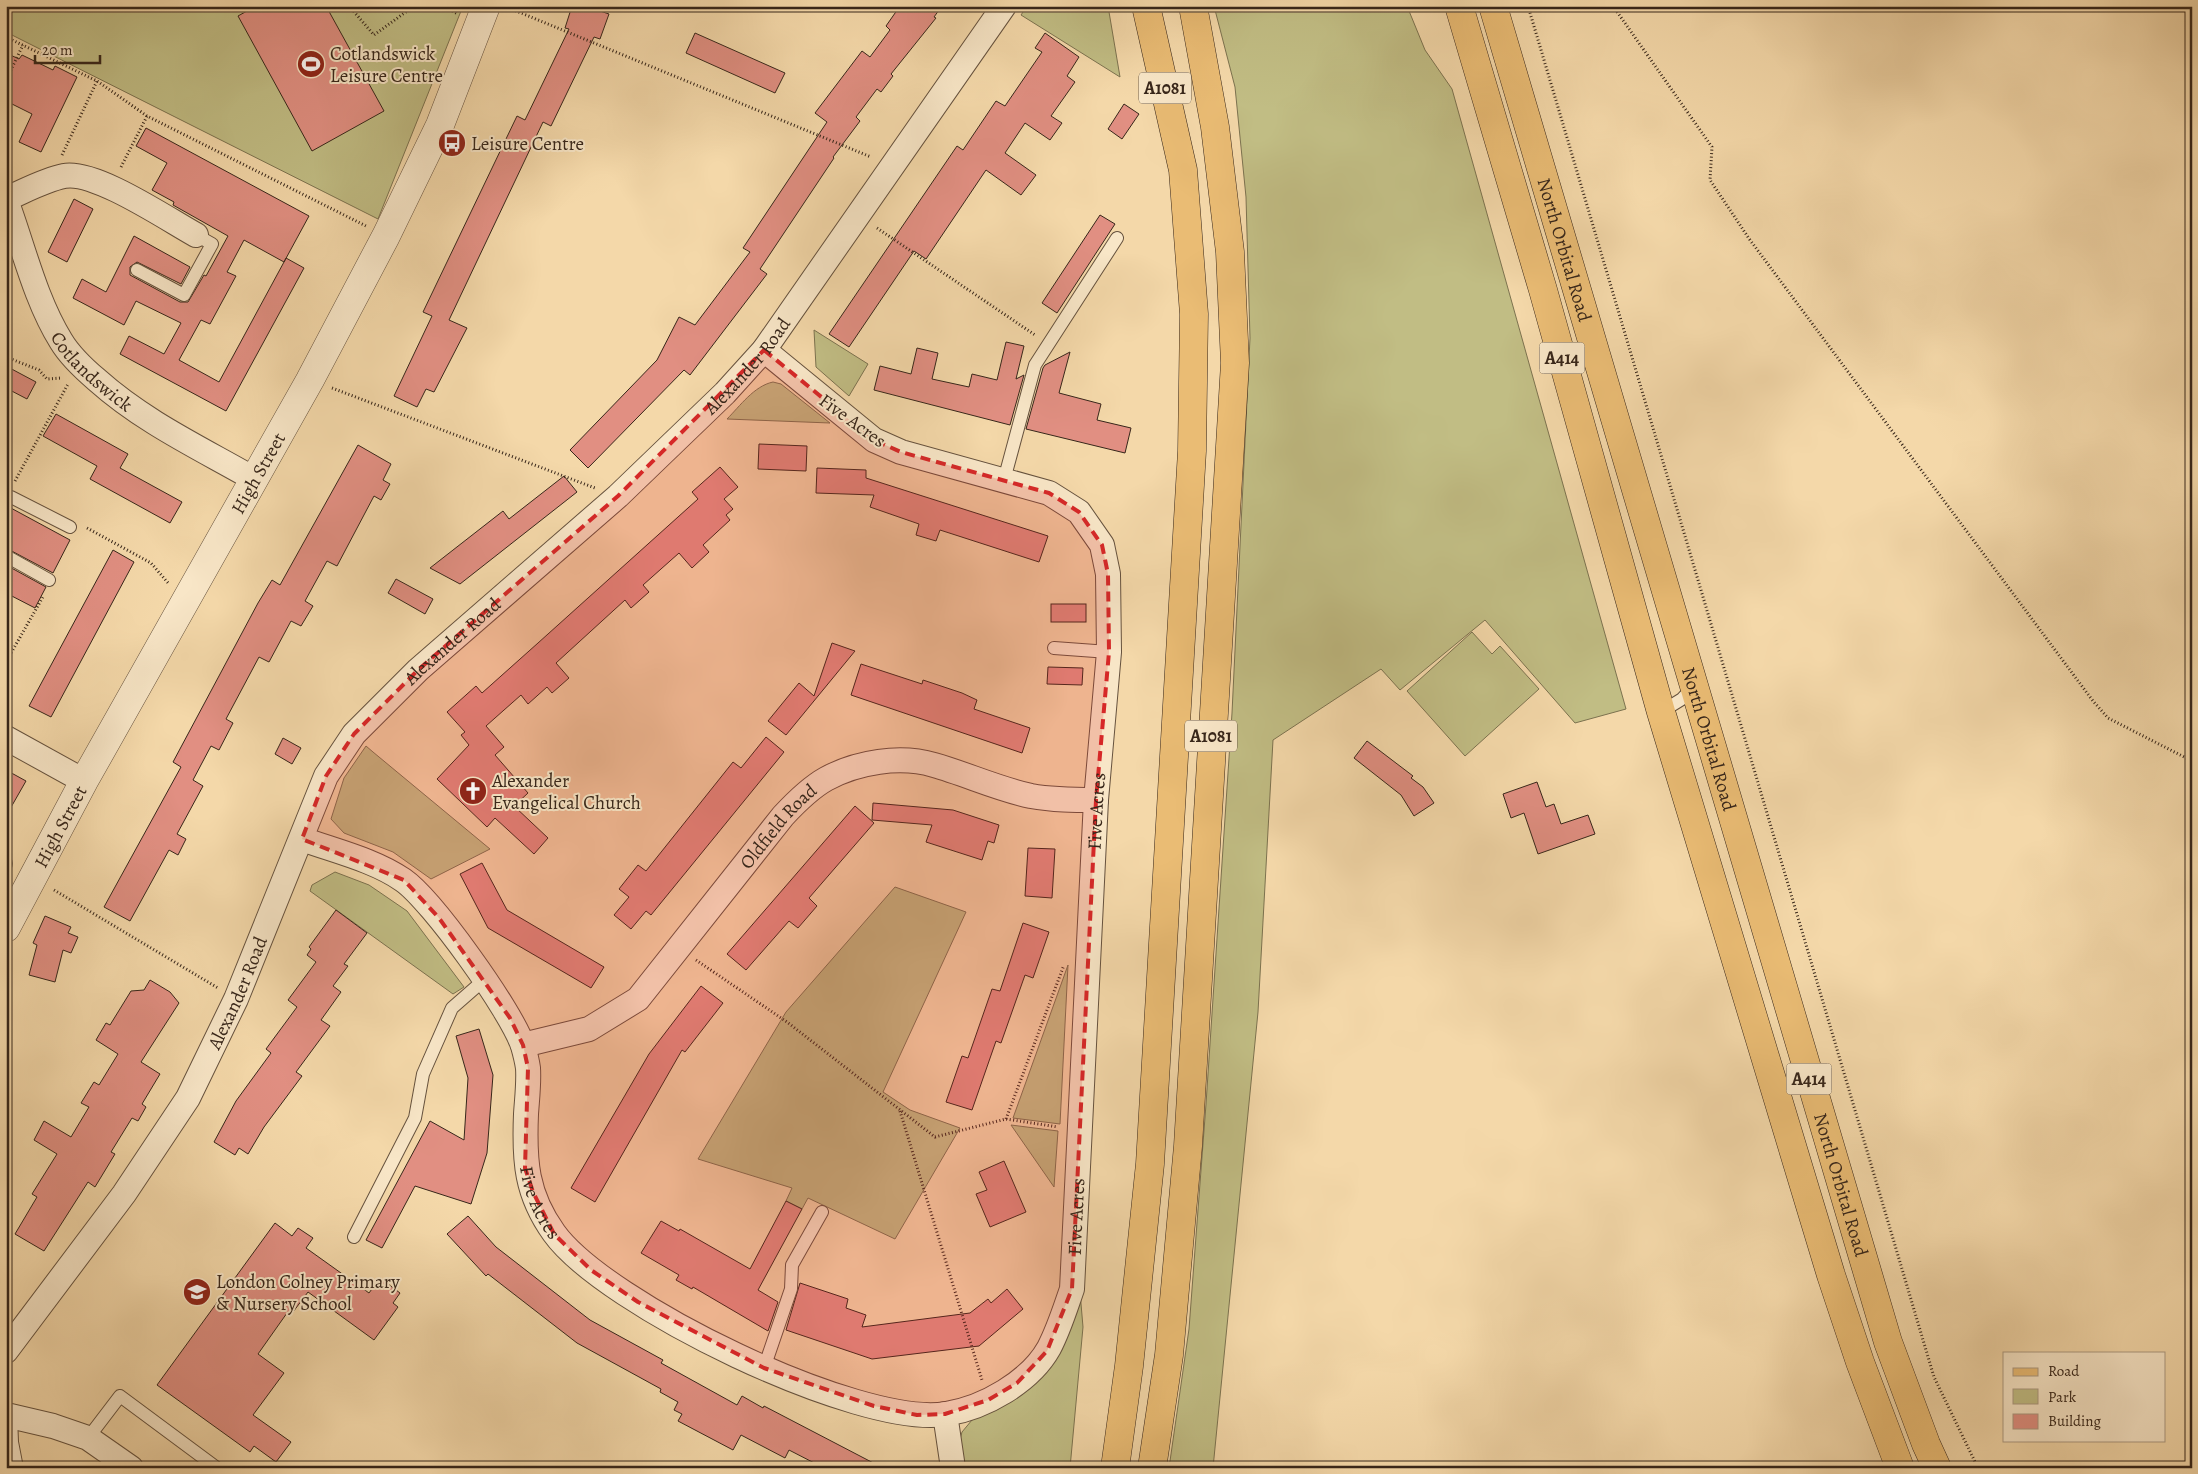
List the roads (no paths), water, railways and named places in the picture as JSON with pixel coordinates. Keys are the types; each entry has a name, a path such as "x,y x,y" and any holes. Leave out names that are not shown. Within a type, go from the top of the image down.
{"main road":[{"name":"A1081","path":"1115,1468 1129,1366 1150,1164 1192,451 1194,314 1183,170 1146,6"},
{"name":"A1081","path":"1152,1468 1169,1354 1188,1146 1235,363 1230,252 1215,127 1193,6"},
{"name":"North Orbital Road","path":"1459,6 1543,290 1661,712 1831,1275 1860,1362 1900,1468"},
{"name":"North Orbital Road","path":"1493,6 1735,831 1888,1342 1926,1444 1937,1468"}],"street":[{"name":"High Street","path":"6,928 84,781 310,380 386,236 440,125 486,6"},
{"name":"Alexander Road","path":"6,1351 124,1194 188,1098 236,999 326,776 354,734 376,710 618,496 725,393 764,350 1004,6"},
{"name":"Cotlandswick","path":"196,235 111,188 80,175 50,180 6,199 48,317 61,343 80,366 117,398 162,429 254,479"},
{"name":"Five Acres","path":"302,839 382,869 404,880 422,897 439,918 484,980 510,1018 523,1045 528,1085 525,1168 542,1212 554,1234 573,1255 638,1302 724,1350 764,1368 874,1406 917,1415 945,1414 988,1400 1017,1383 1036,1364 1047,1350 1060,1324 1072,1289 1096,800 1109,652 1108,574 1102,545 1079,512 1049,493 901,452 874,440 764,350"},
{"path":"6,738 84,781"},
{"name":"Oldfield Road","path":"523,1045 589,1028 616,1014 638,999 783,816 806,793 826,779 847,770 896,760 932,764 1030,796 1058,800 1096,800"},
{"path":"945,1414 953,1468"},
{"path":"9,1416 54,1426 88,1438 131,1468"}],"lane":[{"path":"138,270 184,295 212,244 196,235"},
{"path":"1004,480 1035,365 1117,238"},
{"path":"9,498 70,527"},
{"path":"6,556 49,580"},
{"path":"1054,648 1109,652"},
{"path":"1661,712 1682,699 1694,686"},
{"path":"354,1237 414,1118 423,1074 452,1008 484,980"},
{"path":"764,1368 791,1289 792,1265 822,1212"},
{"path":"88,1438 120,1396 217,1468"},
{"path":"9,1416 17,1468"}],"place":[{"name":"Cotlandswick Leisure Centre","path":"311,64"},
{"name":"Leisure Centre","path":"452,143"},
{"name":"Alexander Evangelical Church","path":"473,791"},
{"name":"London Colney Primary & Nursery School","path":"197,1292"}]}
